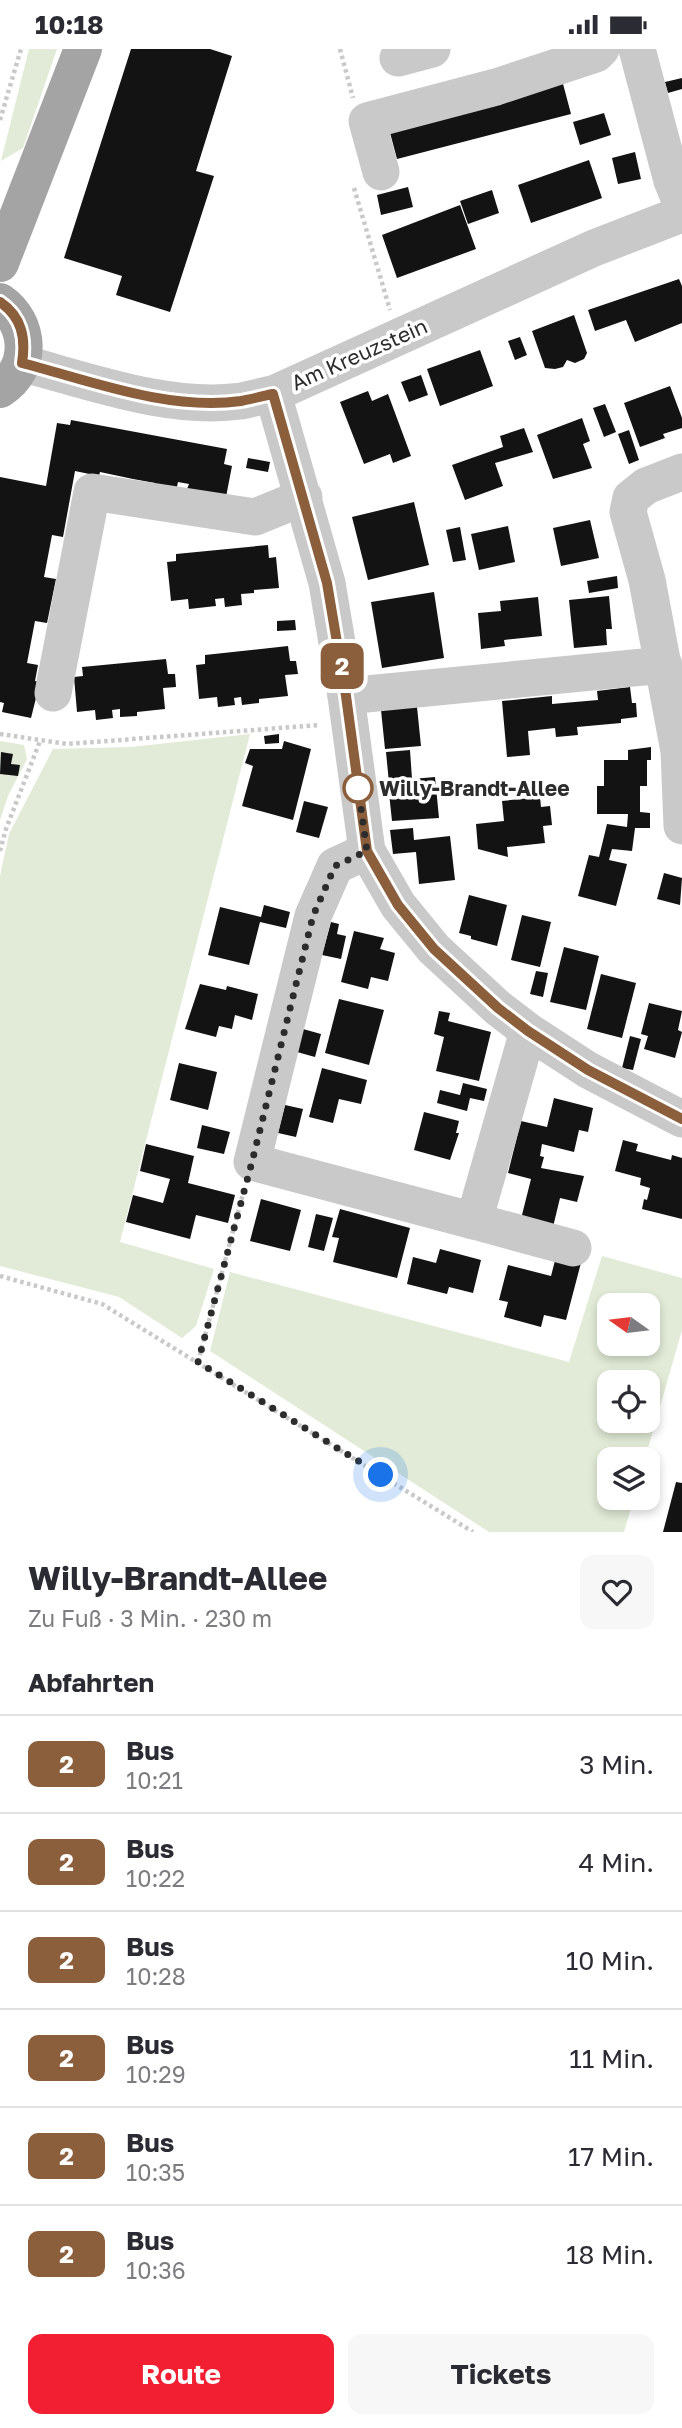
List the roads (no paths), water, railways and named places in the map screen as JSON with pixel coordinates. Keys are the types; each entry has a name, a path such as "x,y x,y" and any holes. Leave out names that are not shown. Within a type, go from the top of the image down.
{"main road":[{"path":"0,263 83,49"},
{"path":"0,302 15,315 22,329 25,346 11,376"}],"street":[{"path":"367,178 366,121 496,87 596,54 601,49"},
{"path":"637,49 667,104 679,194"},
{"name":"Am Kreuzstein","path":"11,376 182,401 240,401 273,394 594,248 679,194"},
{"path":"273,394 327,583 348,709 367,851 398,905 434,949 498,1008 588,1070 682,1119"},
{"path":"682,472 646,486 631,498 628,512 647,580 679,751 682,826"},
{"path":"53,692 92,492 255,517 304,497"},
{"path":"348,709 664,665"},
{"path":"367,851 335,866 313,916 252,1162 573,1248"},
{"path":"474,1221 528,1031"}],"place":[{"name":"Willy-Brandt-Allee","path":"358,788"}]}
